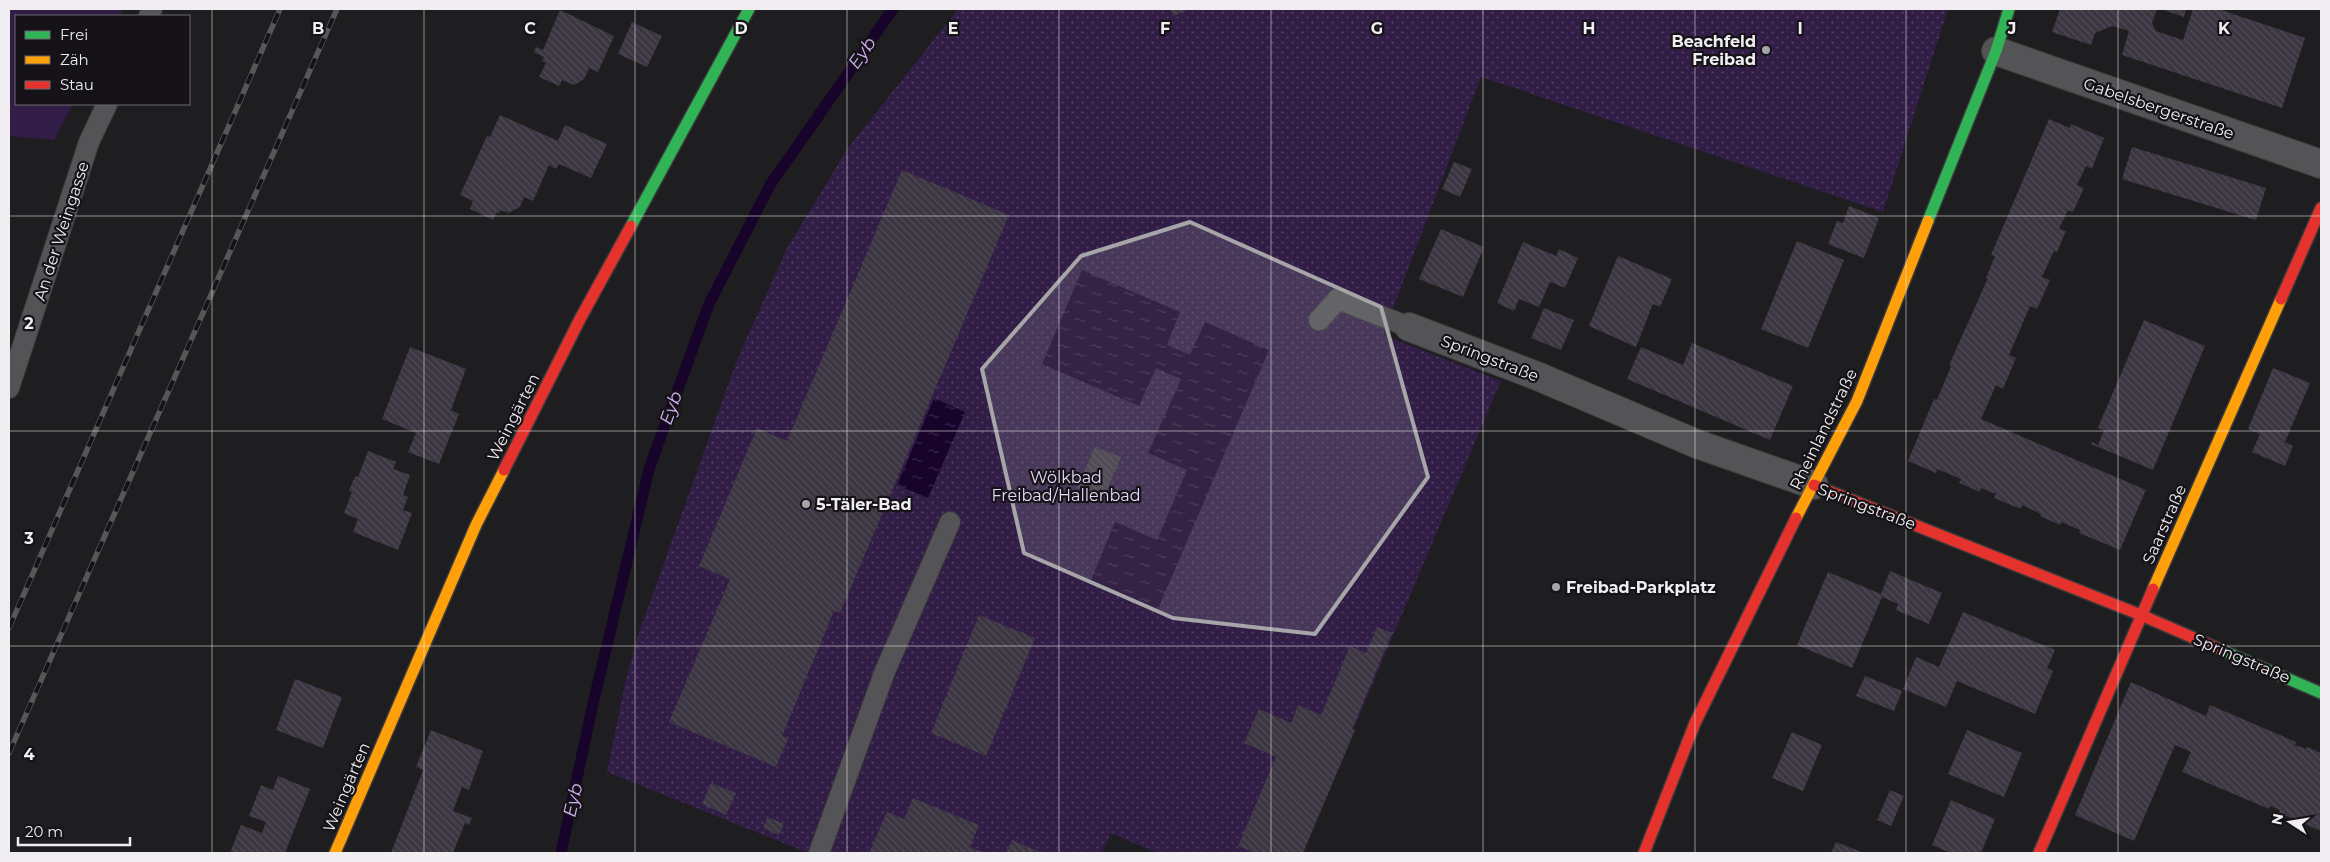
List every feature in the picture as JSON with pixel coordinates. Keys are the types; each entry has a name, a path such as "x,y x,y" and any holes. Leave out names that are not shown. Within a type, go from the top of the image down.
{"street":[{"name":"Weingärten","path":"335,853 476,525 580,319 748,9"},
{"name":"Rheinlandstraße","path":"1644,853 1695,723 1771,565 1857,401 1996,51 2009,9"},
{"name":"Gabelsbergerstraße","path":"1996,51 2321,164"},
{"name":"Saarstraße","path":"2039,853 2141,615 2321,208"},
{"name":"Springstraße","path":"1409,327 1537,376 1697,444 1814,485 2141,615 2321,693"}],"lane":[{"name":"An der Weingasse","path":"9,388 89,142 107,105"},
{"path":"1319,320 1338,300 1409,327"},
{"path":"819,853 885,671 950,522"}],"highlighted area":[{"path":"1190,222 1381,307 1428,477 1315,634 1173,618 1024,553 982,369 1081,256"}],"green space":[{"path":"9,9 123,9 120,15 15,15 15,105 72,105 54,140 9,136"},
{"name":"Wölkbad Freibad/Hallenbad","path":"958,9 1948,9 1883,212 1481,77 1383,335 1501,381 1301,853 1157,853 1111,833 1102,853 808,853 607,772 625,683 638,635 737,360 787,248 848,148"}],"water":[{"path":"1082,270 1180,312 1167,345 1190,355 1205,322 1269,350 1158,609 1091,580 1115,522 1157,540 1187,470 1148,453 1181,379 1156,368 1139,406 1042,364"},
{"path":"934,398 965,412 928,498 897,485"}],"building":[{"path":"1170,9 1189,9 1173,16"},
{"path":"2060,9 2157,9 2152,23 2156,31 2183,40 2193,9 2218,9 2305,38 2282,108 2122,55 2129,31 2112,26 2095,33 2091,45 2052,32"},
{"path":"2161,9 2186,9 2184,17"},
{"path":"560,10 614,36 598,72 589,68 584,79 574,85 562,80 559,86 539,77 546,63 542,61 544,57 534,52 536,47 543,50"},
{"path":"632,22 662,36 647,67 618,54"},
{"path":"500,115 558,141 565,125 607,144 591,178 559,164 556,169 549,165 533,201 524,197 520,207 508,213 501,210 499,213 497,212 493,220 470,209 473,201 460,195 487,136 490,137"},
{"path":"2049,119 2070,128 2071,124 2104,138 2092,169 2086,166 2077,185 2084,188 2073,212 2068,210 2059,229 2066,231 2057,252 2054,251 2042,277 2050,280 2037,309 2030,306 2009,355 2016,358 2003,389 1996,385 1981,419 2146,490 2120,550 2079,533 2080,530 2061,522 2060,525 2040,516 2041,514 2022,505 2021,509 1994,498 1996,494 1981,488 1980,492 1959,483 1961,479 1937,469 1936,473 1908,461 1934,399 1937,400 1951,366 1949,365 1988,278 1986,278 1995,256 1991,255"},
{"path":"2132,147 2266,188 2256,220 2122,179"},
{"path":"1454,162 1472,169 1460,197 1442,189"},
{"name":"5-Täler-Bad","path":"902,170 1009,215 840,613 834,611 782,736 788,739 776,767 669,722 730,579 699,566 757,428 787,441"},
{"path":"1849,206 1879,218 1864,258 1828,244 1837,221 1843,223"},
{"path":"1441,229 1484,247 1463,297 1419,279"},
{"path":"1797,241 1844,260 1808,348 1761,329"},
{"path":"1523,242 1556,256 1559,249 1578,258 1565,288 1550,282 1539,307 1519,299 1514,311 1497,303"},
{"path":"1618,256 1672,279 1660,307 1653,304 1636,347 1589,326"},
{"path":"1544,308 1574,320 1561,350 1531,338"},
{"path":"2144,320 2205,346 2153,470 2091,444 2092,442 2098,445 2104,430 2098,428 2099,425"},
{"path":"1692,343 1793,386 1770,440 1627,379 1641,347 1683,365"},
{"path":"410,347 466,369 451,410 459,414 439,464 408,452 416,433 382,419"},
{"path":"2273,368 2310,383 2285,442 2293,446 2285,466 2252,452 2260,434 2248,429"},
{"path":"1095,447 1121,457 1103,499 1077,488"},
{"path":"368,451 396,462 393,469 410,475 403,495 408,497 403,510 412,513 398,550 353,532 358,519 344,513 352,492 349,491 355,476 358,477"},
{"path":"1890,571 1942,593 1929,624 1896,610 1898,604 1882,597 1852,668 1797,645 1828,572 1881,594"},
{"path":"1963,612 2055,650 2047,668 2053,671 2035,714 1957,681 1946,707 1903,689 1916,657 1939,667"},
{"path":"979,615 1035,638 986,756 931,733"},
{"path":"1377,627 1392,633 1352,729 1355,730 1303,853 1254,853 1238,846 1276,757 1244,743 1259,709 1291,723 1298,705 1321,715 1350,646 1366,653"},
{"path":"1865,676 1902,691 1894,711 1856,696"},
{"path":"295,679 342,697 323,748 276,730"},
{"path":"2131,682 2206,716 2210,705 2296,742 2295,745 2306,749 2307,747 2321,753 2321,831 2279,813 2280,810 2270,806 2269,809 2182,772 2191,752 2175,745 2134,841 2075,815"},
{"path":"431,730 483,751 469,790 462,787 453,811 472,818 469,825 465,823 453,853 391,853 423,770 416,767"},
{"path":"1967,730 2022,753 2004,797 1948,774"},
{"path":"1792,732 1822,745 1803,791 1772,778"},
{"path":"278,776 310,789 285,853 230,853 241,825 262,833 266,822 249,816 261,785 273,790"},
{"path":"711,783 736,793 726,815 702,804"},
{"path":"1890,790 1904,796 1891,826 1877,820"},
{"path":"913,798 979,825 970,847 984,853 869,853 887,812 904,819"},
{"path":"1951,800 1995,819 1981,853 1951,853 1932,845"},
{"path":"768,817 784,824 779,835 763,828"},
{"path":"1012,840 1042,853 1006,853"},
{"path":"1836,842 1864,853 1831,853"}],"waterway":[{"name":"Eyb","path":"561,853 592,708 649,469 709,304 770,185 893,9"}],"railway":[{"path":"9,628 280,9"},
{"path":"9,753 337,9"}],"traffic: fast":[{"path":"631,226 749,9"},
{"path":"1928,221 1996,51 2009,9"},
{"path":"2219,649 2321,693"}],"traffic: slow":[{"path":"1796,518 1857,401 1928,221"},
{"path":"2153,589 2281,299"},
{"path":"335,853 476,525 504,470"}],"traffic: jam":[{"path":"2281,299 2321,208"},
{"path":"504,470 580,319 631,226"},
{"path":"1814,485 2141,615 2219,649"},
{"path":"1644,853 1695,723 1796,518"},
{"path":"2039,853 2153,589"}],"place":[{"name":"Beachfeld Freibad","path":"1766,50"},
{"name":"5-Täler-Bad","path":"806,504"},
{"name":"Freibad-Parkplatz","path":"1556,587"}]}
